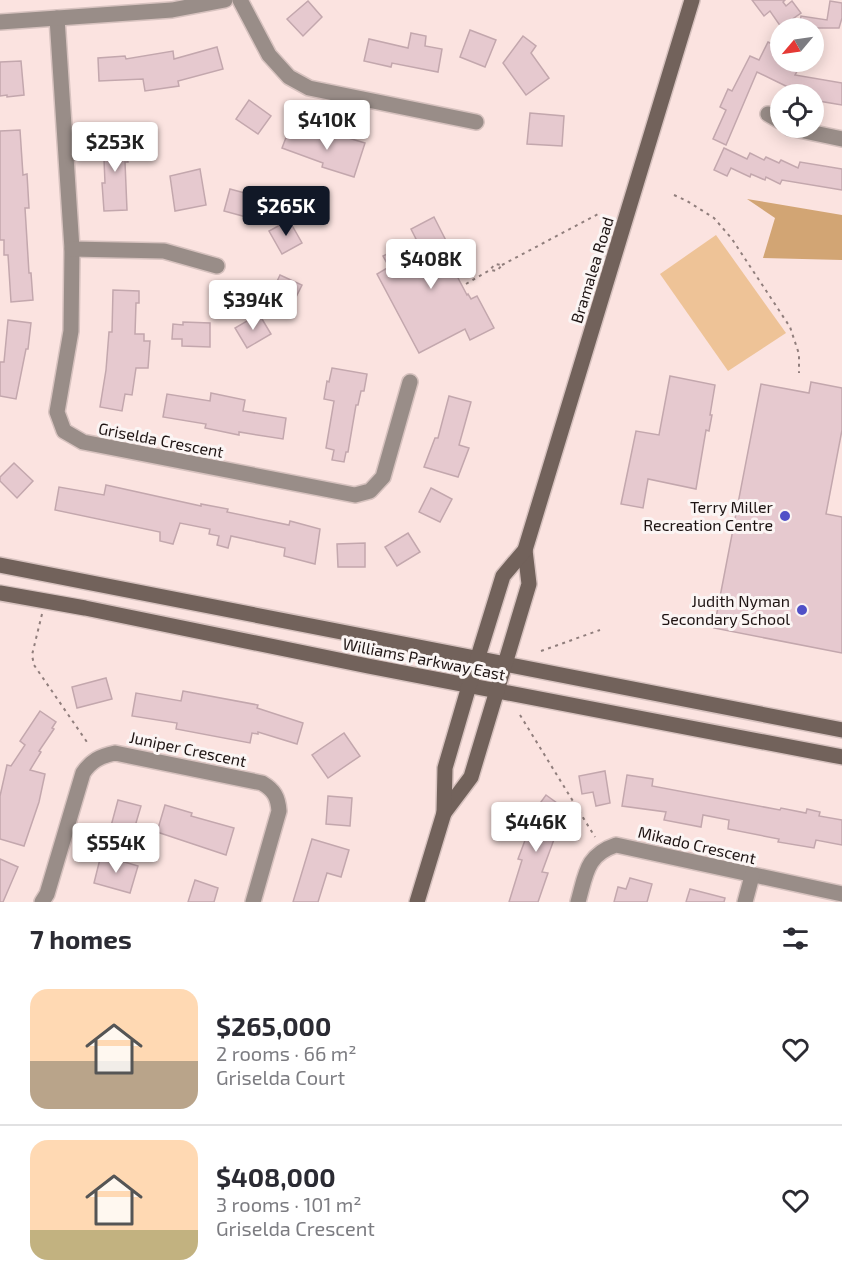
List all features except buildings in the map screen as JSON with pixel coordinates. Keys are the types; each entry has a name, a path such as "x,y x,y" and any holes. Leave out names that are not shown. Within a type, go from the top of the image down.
{"main road":[{"name":"Bramalea Road","path":"417,902 444,813 445,768 469,686 503,576 525,550 692,0"},
{"name":"Bramalea Road","path":"444,813 471,777 529,584 525,550"},
{"name":"Williams Parkway East","path":"0,566 842,730"},
{"name":"Williams Parkway East","path":"0,593 842,757"}],"street":[{"path":"0,22 172,10 225,0"},
{"path":"240,0 269,55 289,77 309,88 476,122"},
{"name":"Griselda Crescent","path":"57,18 72,249 71,331 57,412 64,431 83,442 355,495 370,491 378,485 382,477 410,382"},
{"path":"824,135 842,139"},
{"path":"72,249 164,250 217,266"},
{"name":"Juniper Crescent","path":"97,758 115,753 262,783 272,788 279,801 279,811 253,902"},
{"path":"42,902 47,894 83,773 97,758"},
{"name":"Mikado Crescent","path":"603,850 616,845 842,894"},
{"path":"578,902 590,863 603,850"},
{"path":"745,902 752,876"}],"path":[{"path":"674,195 714,218 732,239 790,327 799,354 799,373"},
{"path":"490,270 497,272 502,265 600,213"},
{"path":"466,284 490,270 495,264 502,265"},
{"path":"45,602 32,655 34,665 97,758"},
{"path":"541,651 600,630"},
{"path":"520,716 603,850"}],"shaded area":[{"path":"747,199 842,215 842,260 763,258 775,218"},
{"path":"716,235 786,333 728,371 660,274"}],"place":[{"name":"Terry Miller Recreation Centre","path":"785,516"},
{"name":"Judith Nyman Secondary School","path":"802,610"}]}
